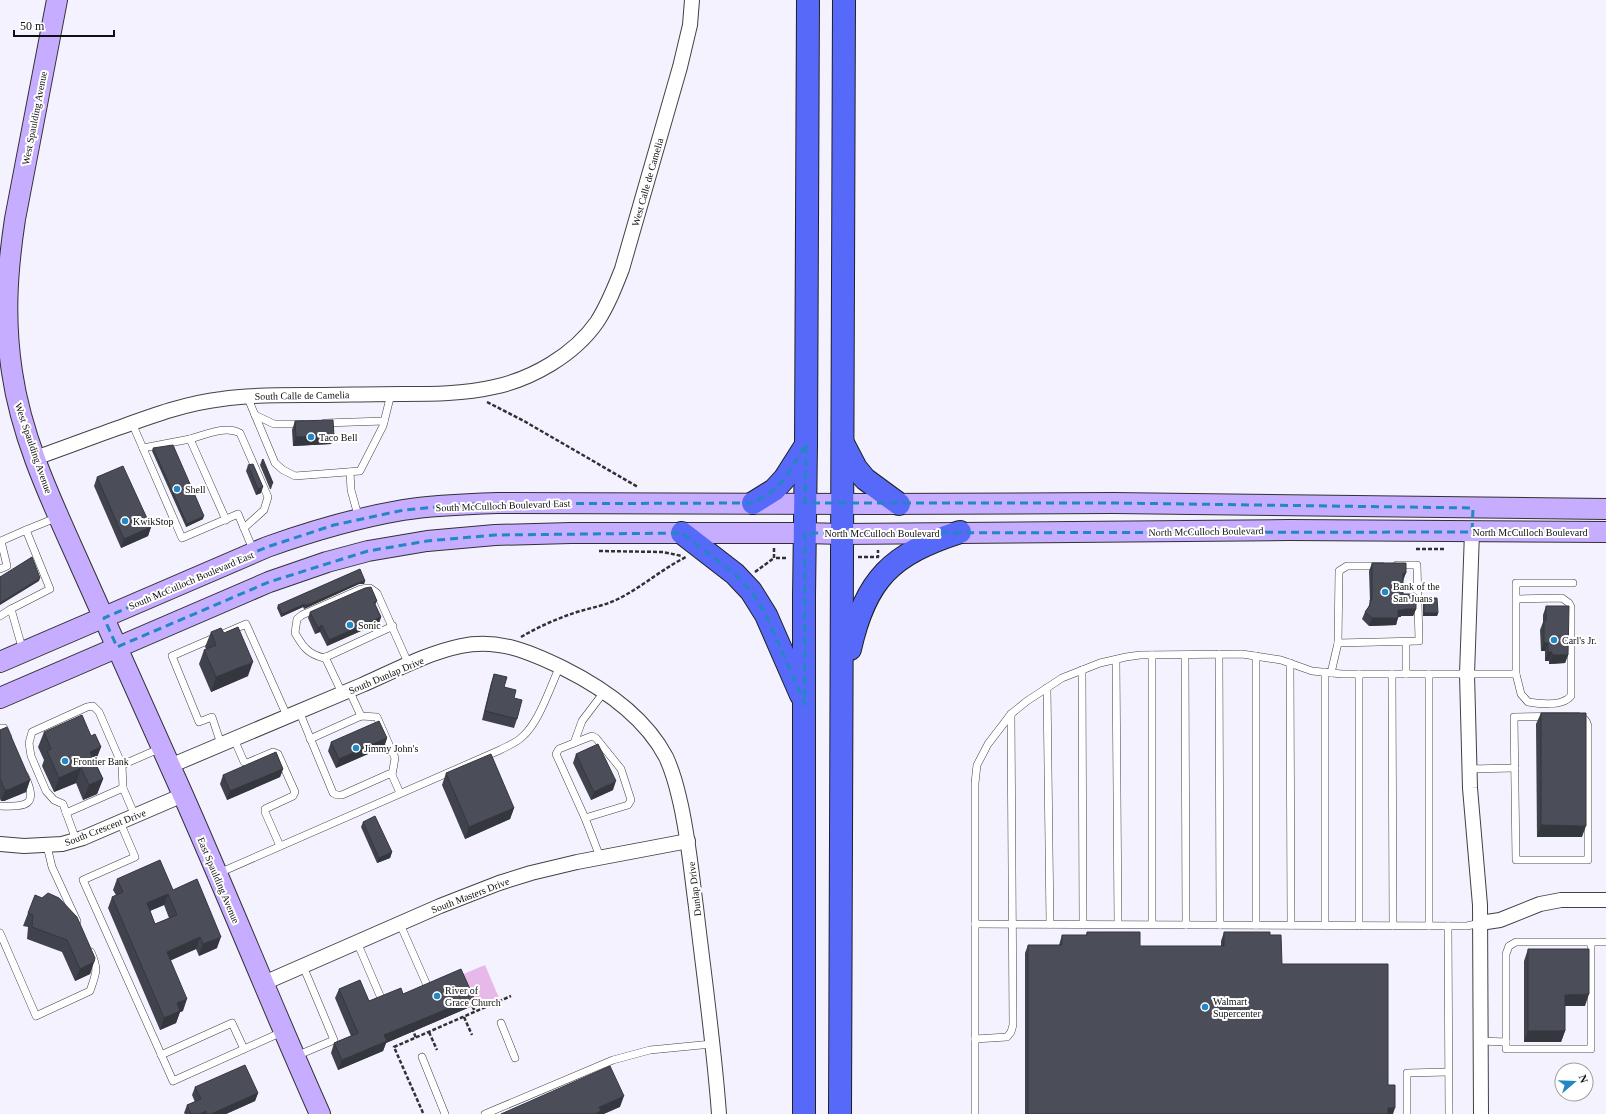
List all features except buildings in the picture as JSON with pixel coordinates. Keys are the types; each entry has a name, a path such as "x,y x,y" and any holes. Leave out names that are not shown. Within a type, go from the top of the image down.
{"highway":[{"path":"804,1114 808,0"},
{"path":"840,1114 844,0"},
{"path":"843,444 856,468 865,478 899,504"},
{"path":"753,503 774,490 785,478 806,445"},
{"path":"842,681 855,626 874,584 897,560 935,540 960,532"},
{"path":"682,533 735,574 751,591 766,615 805,704"}],"street":[{"name":"West Spaulding Avenue","path":"57,0 15,219 7,282 7,314 12,372 18,403 35,458 59,517 117,648"},
{"name":"West Calle de Camelia","path":"570,350 596,323 613,291 622,269 680,67 690,25 692,0"},
{"name":"South Calle de Camelia","path":"35,458 132,423 198,403 247,396 462,392 494,387 523,378 537,372 570,350"},
{"name":"South McCulloch Boulevard East","path":"0,662 255,553 299,536 359,519 404,510 437,506 498,503 843,504"},
{"path":"843,504 1113,503 1606,509"},
{"path":"1473,508 1467,674 1469,769 1480,905 1482,1114"},
{"name":"North McCulloch Boulevard","path":"805,533 842,534 1289,530 1606,532"},
{"path":"0,698 269,582 327,562 368,552 427,541 571,532 805,533"},
{"name":"South Dunlap Drive","path":"170,766 409,665 462,646 485,643 505,645 528,652 560,666 604,692"},
{"name":"East Spaulding Avenue","path":"117,648 264,983 295,1056 315,1112"},
{"name":"Dunlap Drive","path":"604,692 636,718 654,738 666,757 675,782 688,841 719,1114"},
{"name":"South Crescent Drive","path":"0,844 47,846 76,840 183,796"},
{"name":"South Masters Drive","path":"264,983 440,906 499,883 544,870 600,857 688,841"},
{"path":"1480,923 1500,920 1540,904 1562,900 1606,900"}],"lane":[{"path":"247,396 273,459 283,470 295,476 360,471 384,421 391,394"},
{"path":"255,415 274,424 313,423"},
{"path":"321,423 384,421"},
{"path":"132,423 182,538 238,514 255,553"},
{"path":"143,448 226,430 232,430 240,433 268,497 264,510 244,528"},
{"path":"190,439 226,520"},
{"path":"350,472 351,490 359,519"},
{"path":"0,569 7,566 1,541 59,517"},
{"path":"0,616 50,589 26,530"},
{"path":"1325,926 1328,673 1338,643 1339,572 1347,566 1417,565 1419,641 1338,643"},
{"path":"1517,598 1562,598 1569,603 1571,607 1571,696 1568,700 1560,703 1528,702 1521,694 1516,674 1516,583 1573,583"},
{"path":"393,626 325,657 313,656 302,646 295,633 297,619 302,615 360,589 370,588 378,593 393,626 409,665"},
{"path":"11,609 23,652"},
{"path":"280,846 265,812 266,809 293,796 295,792 278,754 273,752 247,763 244,762 227,742 212,717 199,722 172,656 246,624 293,714 310,739 333,793 342,795 389,774 392,775"},
{"path":"1406,642 1406,674"},
{"path":"1219,654 1220,925"},
{"path":"975,1114 975,783 977,765 988,744 1011,714 1027,701 1062,678 1100,663 1140,655 1242,654 1281,660 1312,671 1328,673 1516,674"},
{"path":"1152,655 1152,924"},
{"path":"1185,655 1186,925"},
{"path":"1256,656 1256,925"},
{"path":"325,657 361,716"},
{"path":"1116,660 1118,924"},
{"path":"1290,663 1291,925"},
{"path":"217,874 500,750 521,738 529,730 537,717 560,666"},
{"path":"1082,670 1083,924"},
{"path":"1358,926 1359,674"},
{"path":"1392,674 1393,926"},
{"path":"1429,674 1429,926"},
{"path":"1047,688 1050,924"},
{"path":"574,742 582,721 604,692"},
{"path":"76,840 64,804 54,800 46,791 31,756 29,743 32,732 87,707 93,706 99,712 122,765 123,788 135,816"},
{"path":"975,1039 1007,1037 1011,1032 1013,1025 1011,714"},
{"path":"310,739 361,716 373,716 379,720 395,758 392,775 400,794"},
{"path":"1577,716 1586,721 1588,726 1588,860 1516,860 1515,768 1514,717 1577,716"},
{"path":"0,728 4,728 10,742"},
{"path":"585,818 628,805 631,800 621,769 596,738 592,736 559,749 556,754 585,818 600,857"},
{"path":"122,765 161,748"},
{"path":"1469,769 1515,768"},
{"path":"0,806 19,807 28,802 31,796 31,789 22,769"},
{"path":"66,813 123,788"},
{"path":"120,822 135,857 83,880 173,1081 284,1031"},
{"path":"47,846 52,867 81,930"},
{"path":"975,924 1467,926 1480,923"},
{"path":"400,924 426,983"},
{"path":"1448,926 1448,1114"},
{"path":"0,933 36,1016 90,990 95,974 96,964 87,944"},
{"path":"357,942 381,998"},
{"path":"1591,942 1591,1049 1506,1049 1506,954 1509,946 1516,942 1591,942 1606,942"},
{"path":"295,1056 334,1040 303,966"},
{"path":"161,1055 232,1023 244,1049"},
{"path":"501,1023 516,1058"},
{"path":"1481,1041 1506,1042"},
{"path":"485,1114 613,1060 650,1050 712,1044"},
{"path":"422,1057 446,1114"},
{"path":"1407,1114 1407,1073 1448,1072"}],"path":[{"path":"462,392 494,405 524,421 639,488"},
{"path":"774,545 774,558"},
{"path":"856,557 878,557 877,545"},
{"path":"592,551 663,552 686,557 691,560"},
{"path":"505,645 548,623 574,613 602,606 618,599 671,564 686,557"},
{"path":"753,573 774,558 793,558"},
{"path":"423,1113 394,1047 511,996"},
{"path":"469,998 475,1012"},
{"path":"464,1017 472,1035"},
{"path":"410,1025 416,1038"},
{"path":"429,1032 437,1050"}],"highlighted area":[{"path":"806,445 805,503 1113,503 1473,508 1472,532 805,533 805,704 766,615 751,591 735,574 682,533 495,535 427,541 368,551 269,582 117,647 104,618 267,547 334,525 404,510 469,504 753,503 774,490 785,478"}],"shaded area":[{"path":"485,965 499,998 475,1009 461,975"}],"place":[{"name":"Taco Bell","path":"311,437"},
{"name":"Shell","path":"177,489"},
{"name":"KwikStop","path":"125,521"},
{"name":"Bank of the San Juans","path":"1385,592"},
{"name":"Sonic","path":"350,625"},
{"name":"Carl's Jr.","path":"1554,640"},
{"name":"Jimmy John's","path":"356,748"},
{"name":"Frontier Bank","path":"65,761"},
{"name":"River of Grace Church","path":"437,996"},
{"name":"Walmart Supercenter","path":"1205,1007"}]}
